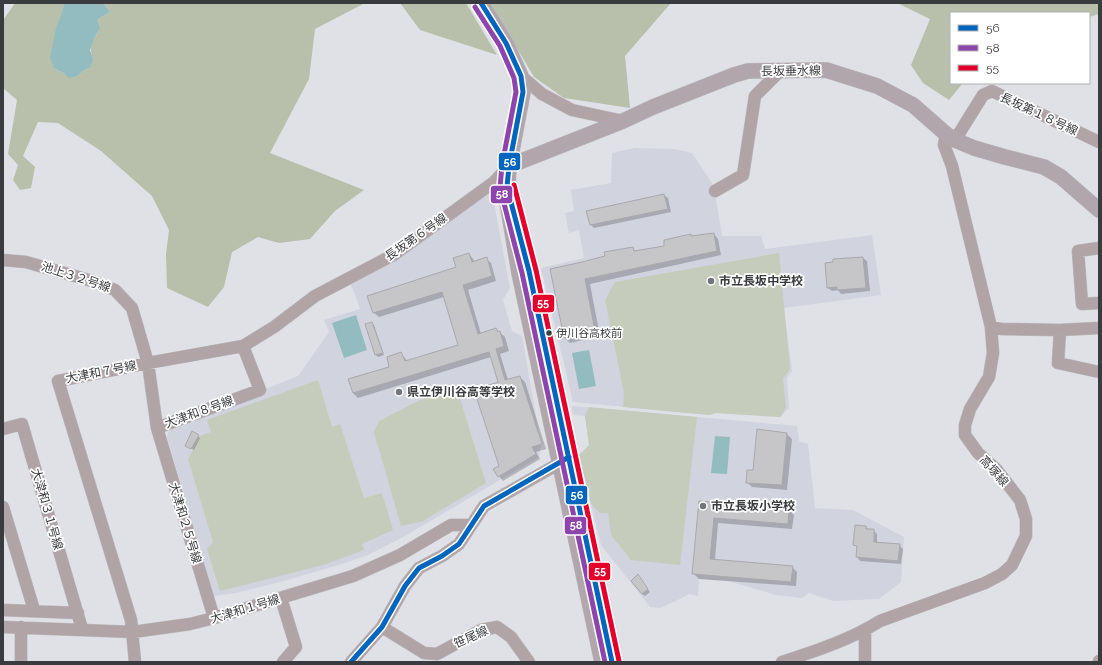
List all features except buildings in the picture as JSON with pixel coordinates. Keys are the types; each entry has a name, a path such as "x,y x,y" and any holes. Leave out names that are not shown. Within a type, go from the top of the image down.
{"main road":[{"path":"481,3 506,43 521,76 523,92 509,166 507,187 529,271 602,662"},
{"name":"長坂垂水線","path":"509,166 623,121 734,74 748,71 826,70 877,86 913,105 950,137 974,148 1044,167 1061,177 1099,210"},
{"path":"564,460 612,662"}],"street":[{"path":"715,191 743,175 755,96 780,71"},
{"path":"521,76 542,94 572,110 623,121"},
{"name":"長坂第１８号線","path":"950,137 983,95 992,92 1099,142"},
{"name":"高塚線","path":"782,662 865,630 880,621 985,583 1002,574 1012,565 1026,536 1026,518 1020,500 996,469 978,453 965,435 965,426 970,409 989,377 993,353 991,327 952,166 944,144 950,137"},
{"name":"長坂第６号線","path":"315,296 395,254 494,182 509,166"},
{"path":"1099,248 1078,251 1082,304 1099,303"},
{"name":"池上３２号線","path":"3,260 26,262 92,281 115,290 132,308 148,362"},
{"name":"大津和７号線","path":"133,632 131,620 58,381 148,362 243,346 274,327 315,296"},
{"path":"991,327 1001,329 1060,330 1099,328"},
{"path":"1060,330 1058,369 1099,372"},
{"name":"大津和８号線","path":"148,362 156,428 260,390 243,346"},
{"name":"大津和３１号線","path":"3,430 21,419 82,629"},
{"name":"大津和２５号線","path":"156,428 214,618"},
{"path":"351,662 382,627 405,586 419,568 442,556 459,544 484,506 564,460"},
{"path":"3,507 34,610"},
{"name":"大津和１号線","path":"3,626 133,632 190,624 353,576 400,554 451,525 471,525"},
{"path":"281,598 296,647 283,662"},
{"path":"3,610 34,610 78,613"},
{"path":"21,627 21,662"},
{"name":"笹尾線","path":"382,627 424,653 437,654 481,630 497,627 511,637 529,662"},
{"path":"865,630 865,662"},
{"path":"133,632 135,662"}],"shaded area":[{"name":"市立長坂中学校","path":"635,148 674,149 692,153 714,186 722,236 761,236 765,249 872,235 881,295 784,308 792,371 787,378 789,408 780,417 716,413 709,415 573,402 541,268 584,258 579,230 569,233 565,213 574,211 571,190 611,183 612,153"},
{"name":"県立伊川谷高等学校","path":"492,192 510,288 503,300 512,331 522,336 541,445 539,457 405,536 368,555 284,581 236,593 214,596 167,437 169,431 266,394 265,389 298,376 329,332 324,320 360,309 351,284 415,247 453,217"},
{"name":"市立長坂小学校","path":"572,406 797,426 799,441 808,444 815,508 853,510 904,537 901,582 879,599 833,601 809,593 802,598 776,595 729,581 699,579 698,596 689,594 660,608 650,607 601,545 579,455 589,445 585,416 573,415"}],"green space":[{"path":"15,3 64,3 54,68 65,74 77,76 86,69 93,58 91,45 99,29 98,19 110,12 103,3 365,3 315,29 309,79 270,153 364,190 335,211 310,239 279,243 258,237 232,252 224,287 208,307 167,288 166,254 169,230 152,196 101,151 58,123 38,122 23,156 35,167 31,188 20,190 13,180 18,165 8,154 17,100 3,88 3,20"},
{"path":"400,3 466,3 497,55 420,30"},
{"path":"490,3 671,3 625,56 630,108 564,98 534,77"},
{"path":"897,3 1099,3 1099,14 1090,17 1090,12 950,12 950,84 962,84 949,100 923,83 911,65 930,19"},
{"path":"779,253 790,369 783,379 786,408 780,417 716,413 709,415 623,407 624,393 605,300 615,282"},
{"path":"318,380 332,427 340,424 364,498 382,493 393,530 362,544 364,550 323,565 220,591 207,549 213,542 188,459 200,436 211,432 207,420"},
{"path":"457,389 486,483 423,521 401,526 374,432 379,421 422,399"},
{"path":"589,407 697,417 680,565 631,560 611,535 608,513 600,513 591,504 579,455 589,445 585,416"}],"water":[{"path":"64,3 103,3 110,12 98,19 100,28 90,50 93,58 91,67 77,76 69,78 54,68 50,58 56,28"},
{"path":"356,315 367,350 344,358 332,323"},
{"path":"589,350 596,386 579,389 572,353"},
{"path":"715,436 730,437 727,474 711,473"}],"transit line":[{"name":"56","path":"481,3 506,43 521,76 523,92 509,166 507,187 529,271 612,662"},
{"name":"58","path":"475,7 500,46 514,78 516,92 502,165 500,188 522,273 605,662"},
{"name":"55","path":"514,185 536,270 619,661"},
{"name":"56","path":"351,662 382,627 405,586 419,568 442,556 459,544 484,506 569,457"}],"place":[{"name":"市立長坂中学校","path":"711,281"},
{"name":"伊川谷高校前","path":"549,333"},
{"name":"県立伊川谷高等学校","path":"399,392"},
{"name":"市立長坂小学校","path":"703,506"}]}
